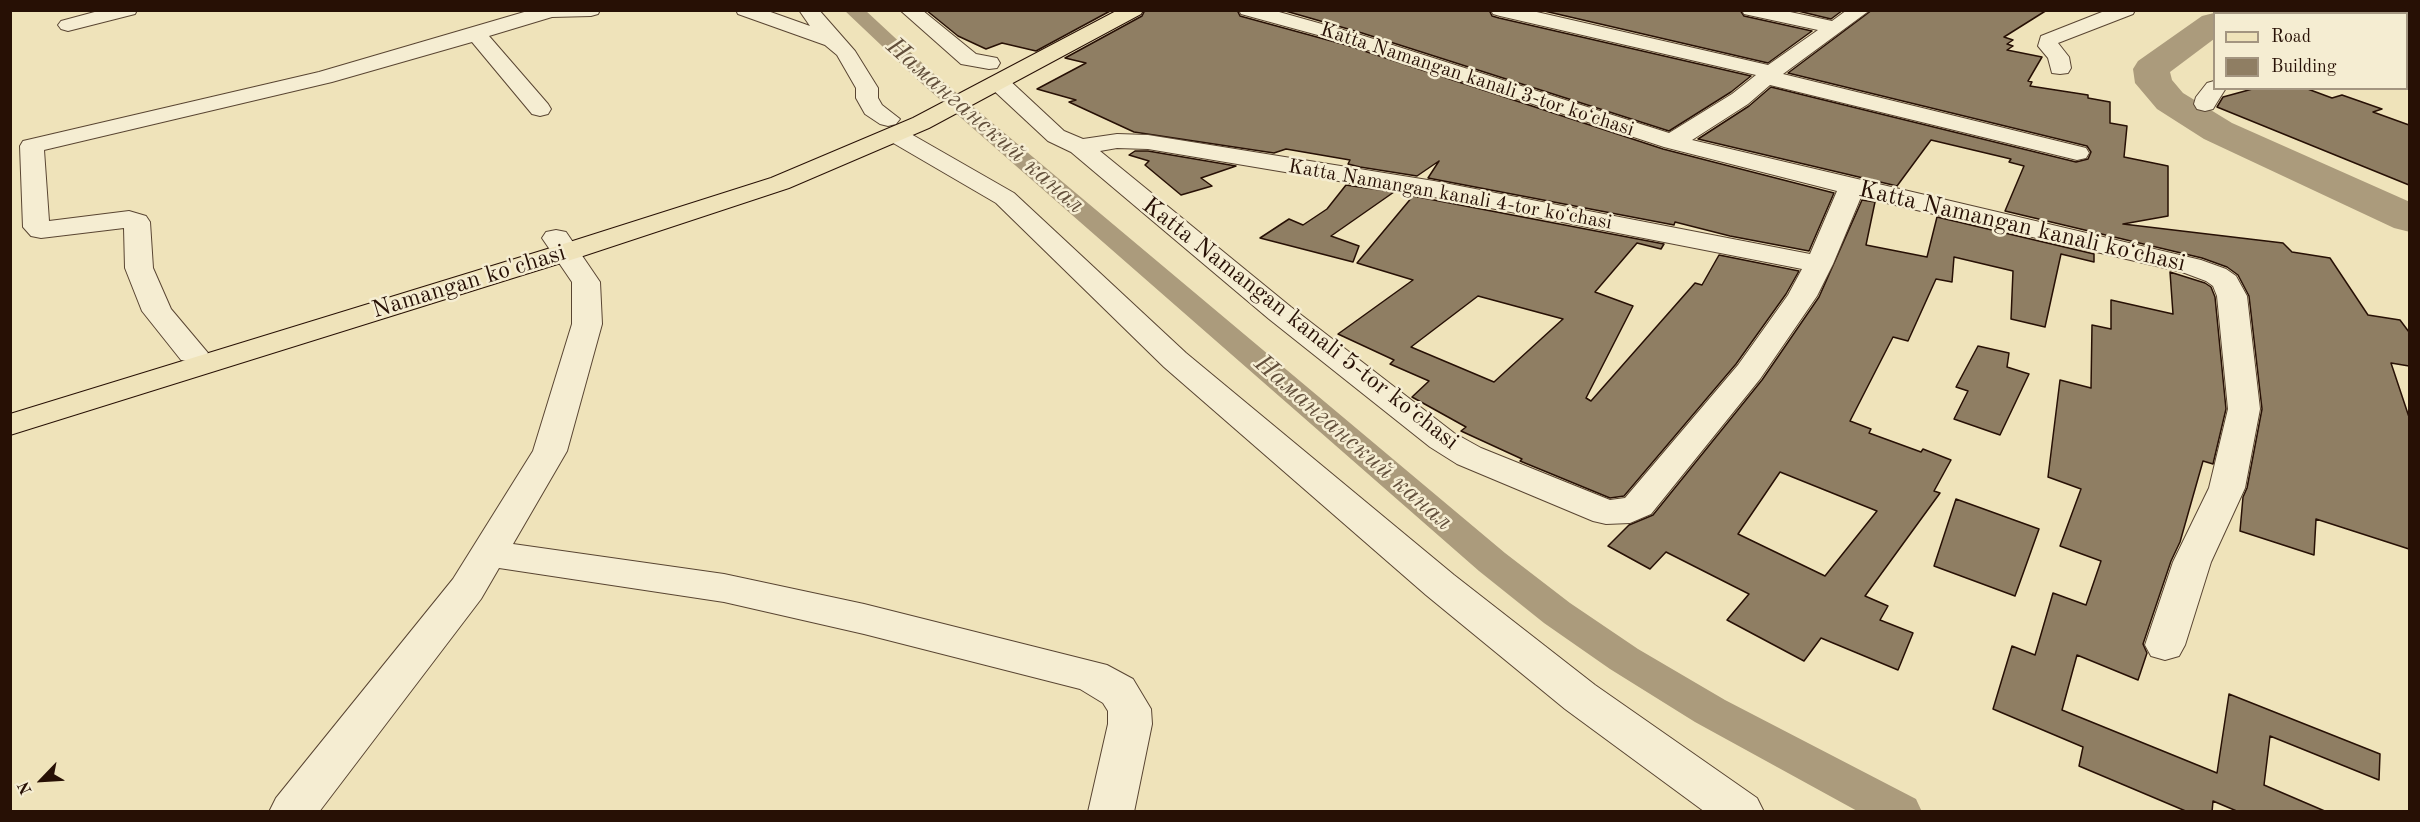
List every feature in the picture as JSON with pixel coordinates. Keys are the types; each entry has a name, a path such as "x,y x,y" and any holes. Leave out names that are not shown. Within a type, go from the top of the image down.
{"main road":[{"path":"902,122 963,79 990,79 1016,50 1095,10"},
{"path":"902,122 1134,10"},
{"name":"Namangan ko'chasi","path":"10,409 192,353 780,183 902,122"},
{"name":"Namangan ko'chasi","path":"10,425 561,245"}],"street":[{"path":"68,25 128,10"},
{"path":"192,353 157,311 148,290 139,268 137,222 129,219 41,230 36,227 21,148 312,80 549,11 591,10"},
{"path":"745,10 832,40"},
{"path":"808,10 832,40 845,51 867,88 867,98 873,109 902,122 1005,198 1175,360 1440,585 1580,697 1741,812"},
{"path":"909,10 990,79"},
{"name":"Katta Namangan kanali 3-tor koʻchasi","path":"1248,10 1354,39 1672,142"},
{"path":"1500,10 2077,153"},
{"path":"1751,10 1835,28"},
{"path":"1672,142 1740,99 1769,75 1861,10"},
{"path":"2060,68 2058,57 2048,46 2048,40 2126,10"},
{"path":"476,34 540,109"},
{"name":"Katta Namangan kanali 5-tor koʻchasi","path":"990,79 1056,136 1080,147 1280,313 1442,440 1469,456 1606,512 1630,511 1638,506 1749,372 1802,296 1819,264 1852,187"},
{"name":"Katta Namangan kanali 4-tor koʻchasi","path":"1080,147 1117,141 1177,147 1434,189 1819,264"},
{"name":"Katta Namangan kanali koʻchasi","path":"1672,142 1852,187 2191,266 2216,275 2226,282 2232,296 2244,409 2226,488 2192,562 2165,645"},
{"path":"292,812 467,589 550,451 587,324 586,282 561,245"},
{"path":"488,553 724,588 864,619 1092,676 1118,691 1130,709 1130,724 1111,812"}],"building":[{"path":"926,10 1112,10 1036,51 1002,43 986,49 958,36"},
{"path":"1145,10 1237,10 1240,16 1346,45 1663,149 1834,193 1809,251 1730,236 1675,222 1674,225 1428,178 1439,161 1417,176 1360,167 1348,164 1350,160 1286,149 1274,153 1134,132 1069,102 1076,100 1037,89 1086,63 1065,58 1142,16"},
{"path":"1282,10 1489,10 1492,16 1499,18 1751,76 1731,92 1669,131 1362,33"},
{"path":"1540,10 1740,10 1744,16 1812,31 1768,63"},
{"path":"1794,10 1843,10 1831,19"},
{"path":"1872,10 2047,10 2004,37 2013,40 2007,44 2013,46 2007,50 2042,57 2028,81 2032,82 2030,86 2088,95 2088,98 2110,102 2110,123 2127,126 2124,157 2168,166 2168,216 2123,224 2283,243 2292,252 2330,258 2368,315 2400,320 2409,332 2409,366 2391,363 2409,417 2409,549 2316,519 2314,555 2240,531 2243,497 2247,488 2262,409 2249,296 2238,275 2227,267 2202,258 2005,211 2024,166 2009,162 2011,159 1931,140 1897,186 1698,139 1749,106 1771,87 2076,162 2088,159 2091,152 2087,146 1788,73"},
{"path":"2249,90 2310,90 2332,98 2342,95 2382,109 2373,112 2409,125 2409,185 2217,107 2223,97"},
{"path":"1135,151 1148,151 1236,166 1201,178 1212,186 1181,195 1145,165 1149,161 1129,155"},
{"path":"1346,185 1394,192 1331,236 1359,246 1353,262 1260,238 1289,219 1303,225 1327,209"},
{"path":"1413,196 1664,244 1661,249 1637,243 1595,292 1633,306 1586,398 1591,401 1695,283 1702,285 1719,255 1799,271 1786,294 1736,364 1624,496 1610,498 1520,461 1522,459 1461,431 1466,427 1412,397 1429,381 1390,364 1394,360 1338,334 1413,280 1357,263","holes":["1478,296 1563,319 1494,382 1411,347"]},
{"path":"1862,200 1875,202 1866,245 1927,257 1937,217 2094,254 2094,262 2061,254 2045,327 2011,319 2013,271 1954,257 1952,282 1936,279 1908,341 1893,337 1850,421 1871,429 1869,433 1951,460 1934,491 1940,493 1865,596 1888,606 1880,620 1913,633 1898,670 1821,638 1804,661 1727,620 1749,594 1666,552 1650,569 1608,546 1629,525 1653,515 1762,380 1819,297","holes":["1780,472 1877,511 1825,576 1738,534"]},
{"path":"2170,272 2205,283 2211,287 2215,297 2226,409 2213,464 2203,461 2180,542 2171,561 2143,644 2147,653 2138,680 2077,655 2062,710 2217,773 2229,694 2380,754 2379,780 2270,736 2264,785 2327,812 2239,812 2213,801 2212,812 2188,812 2079,766 2083,747 1993,709 2012,646 2035,655 2053,593 2086,605 2101,561 2060,546 2081,489 2048,477 2060,380 2091,388 2092,325 2111,329 2111,300 2173,314"},
{"path":"1978,346 2009,353 2007,367 2029,374 2000,435 1954,419 1968,391 1956,387"},
{"path":"1956,499 2039,529 2015,596 1934,566"}],"waterway":[{"name":"Наманганский канал","path":"853,10 927,78 1492,562 1557,613 1624,659 1710,711 1900,812"},
{"path":"2213,24 2151,69 2154,83 2170,101 2218,131 2410,219"}]}
